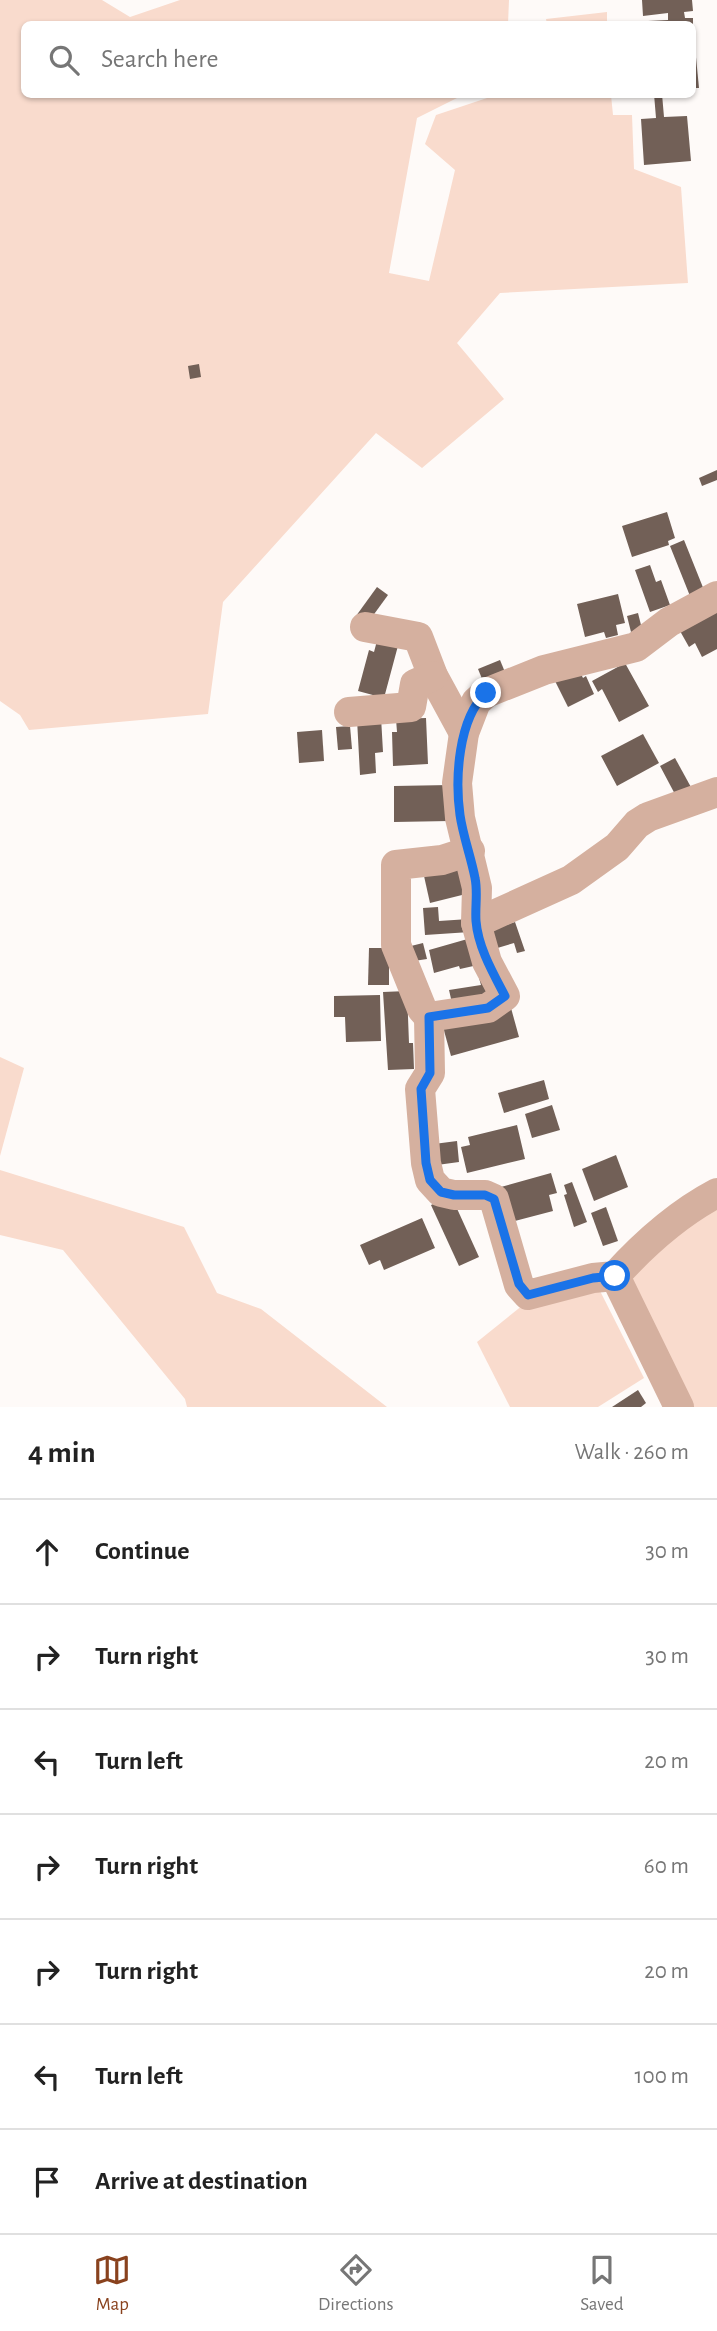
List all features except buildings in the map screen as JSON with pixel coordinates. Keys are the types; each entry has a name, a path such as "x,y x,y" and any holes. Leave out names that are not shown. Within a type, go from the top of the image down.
{"street":[{"path":"429,1017 488,1008 505,996 487,961 476,923 477,888 460,818 457,783 464,733 476,702 486,693 544,670 636,647 670,622 717,596"},
{"path":"365,627 418,637 433,676 464,733"},
{"path":"349,712 411,707 415,684 433,676"},
{"path":"476,923 571,880 617,847 637,824 648,817 717,792"},
{"path":"470,851 442,860 396,864 396,945 422,1009 429,1017 430,1073 421,1089 426,1163 430,1180 441,1192 454,1195 485,1195 494,1199 519,1284 528,1295 593,1278 615,1276 637,1252 699,1203 717,1193"},
{"path":"615,1276 679,1407"}],"shaded area":[{"path":"0,0 102,0 130,17 180,0 509,0 508,21 21,21 21,98 457,98 417,118 389,273 429,281 455,170 425,144 436,115 487,98 611,98 613,115 632,115 634,169 681,187 688,283 500,293 457,343 504,399 422,468 376,433 223,602 208,714 29,730 20,715 0,701"},
{"path":"607,12 607,21 546,19"},
{"path":"0,1057 24,1068 0,1156"},
{"path":"0,1170 184,1227 217,1293 261,1309 387,1407 187,1407 185,1399 63,1250 0,1235"},
{"path":"717,1204 717,1407 694,1407 630,1280 641,1261"},
{"path":"596,1283 644,1378 598,1407 510,1407 477,1342 523,1305"}],"route":[{"path":"486,693 476,702 464,733 457,783 460,818 477,888 476,923 487,961 505,996 488,1008 429,1017 430,1073 421,1089 426,1163 430,1180 441,1192 454,1195 485,1195 494,1199 519,1284 528,1295 593,1278 615,1276"}]}
